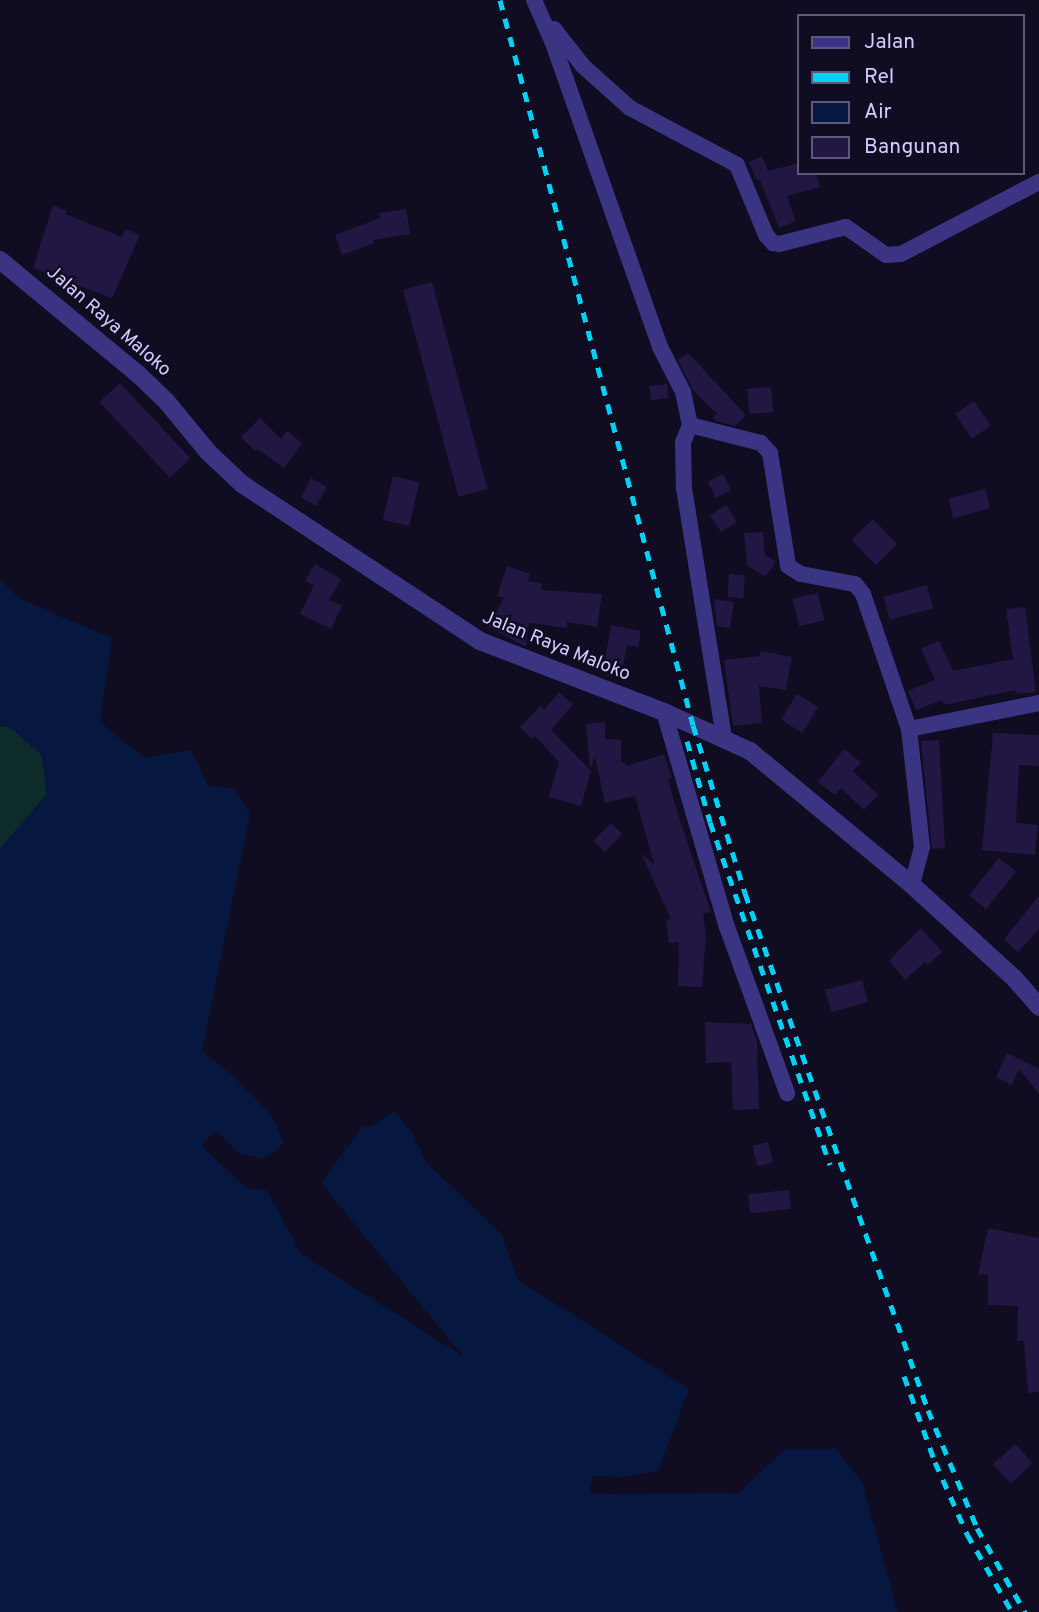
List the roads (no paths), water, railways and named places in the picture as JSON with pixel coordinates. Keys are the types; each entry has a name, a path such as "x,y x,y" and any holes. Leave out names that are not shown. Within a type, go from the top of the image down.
{"street":[{"path":"537,5 573,56 630,108 737,164 766,235 773,243 779,244 846,227 886,255 901,254 1039,182"},
{"path":"537,5 660,347 683,392 690,425 683,442 684,488 724,738"},
{"name":"Jalan Raya Maloko","path":"0,260 139,374 167,402 208,452 242,484 462,631 506,653 664,712 724,738 768,765 912,885 1014,979 1039,1007"},
{"path":"690,425 761,443 770,453 788,566 801,574 855,584 863,594 909,729 922,847 912,885"},
{"path":"909,729 1039,703"},
{"path":"664,712 727,926 787,1093"}],"water":[{"path":"0,579 20,599 112,638 100,722 144,758 191,750 208,786 234,788 250,814 202,1051 231,1074 272,1116 284,1143 263,1159 239,1153 216,1130 201,1145 246,1188 267,1190 301,1254 463,1356 321,1183 363,1126 370,1127 394,1112 413,1134 425,1161 501,1234 518,1280 689,1389 658,1471 622,1477 593,1476 589,1494 739,1493 784,1449 836,1449 862,1482 898,1612 0,1612 0,849 47,794 42,755 10,727 0,726"}],"railway":[{"path":"500,0 693,725 745,893 928,1410 977,1528 1025,1612"},
{"path":"687,741 710,822 830,1165"},
{"path":"904,1376 935,1462 967,1534 1012,1612"}]}
